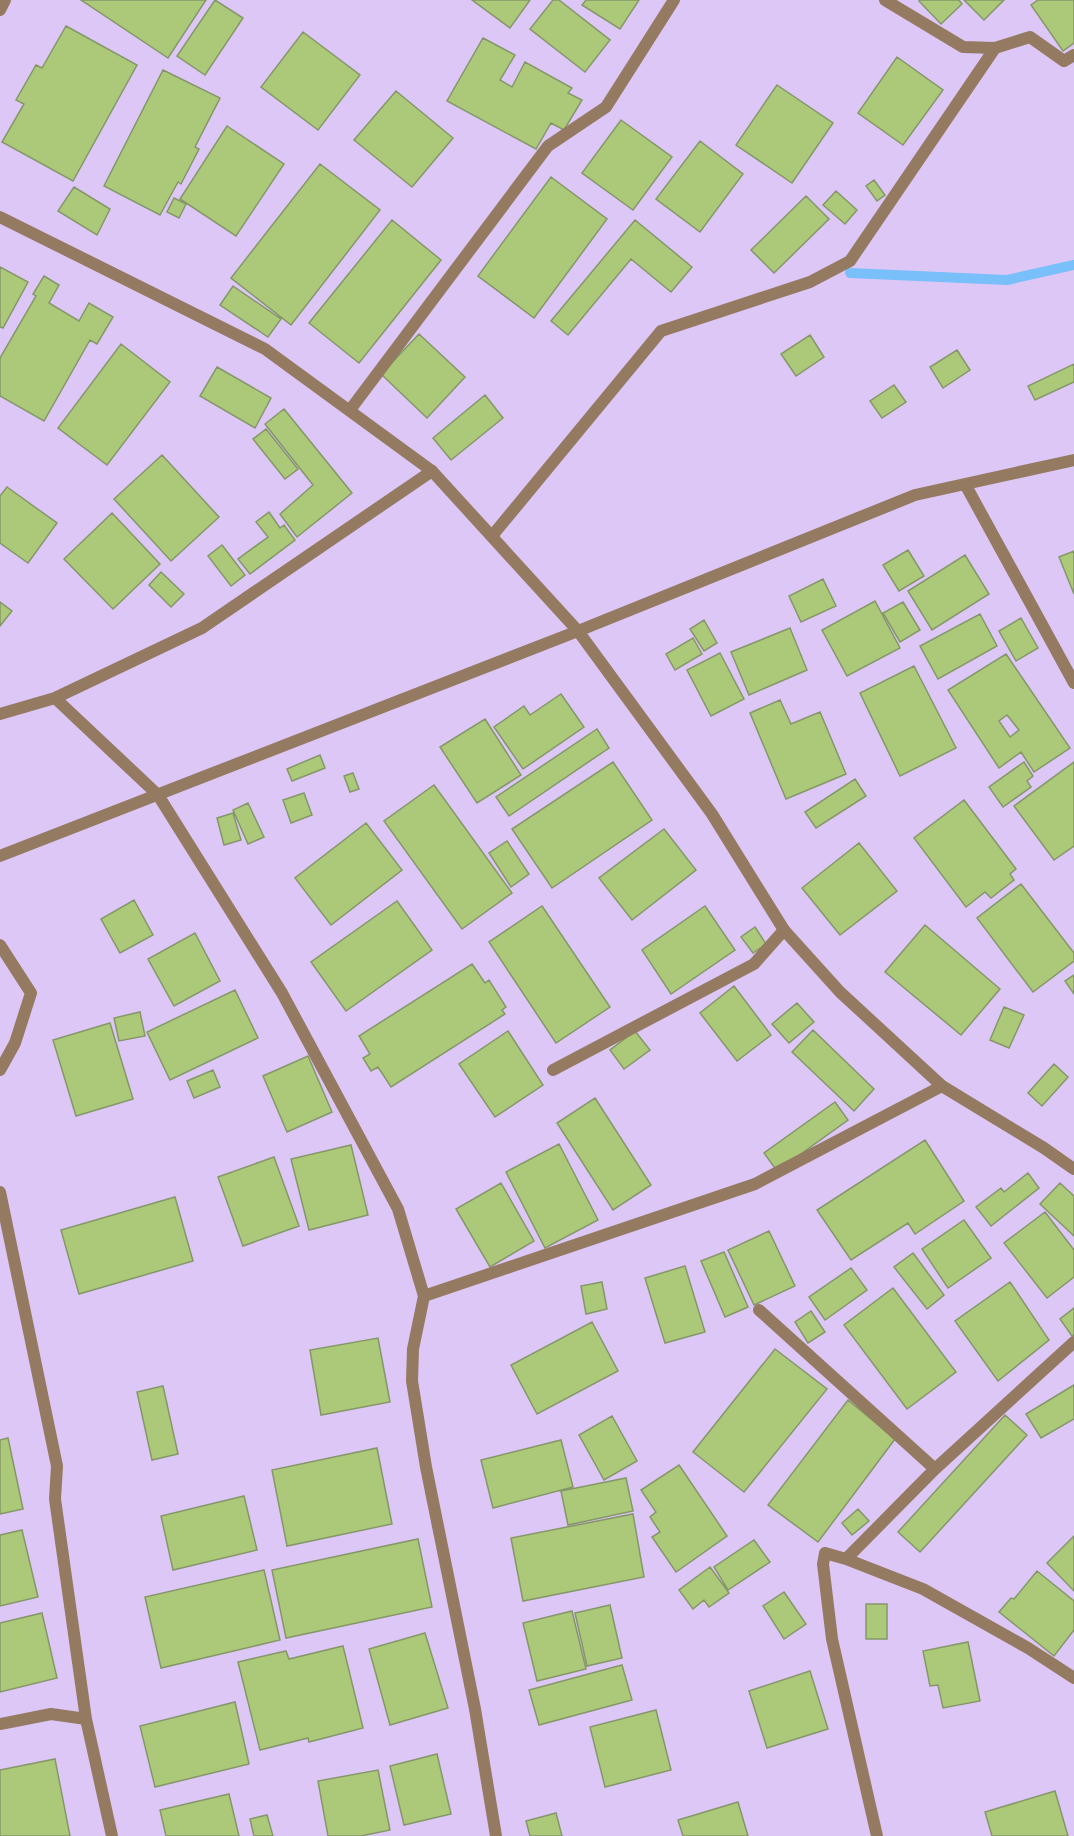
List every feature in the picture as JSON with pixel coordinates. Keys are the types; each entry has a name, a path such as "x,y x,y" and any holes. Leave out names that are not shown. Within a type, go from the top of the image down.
{"street":[{"path":"0,10 5,0"},
{"path":"350,410 548,146 606,107 675,0"},
{"path":"885,0 963,47 995,48 1030,37 1065,61 1074,55"},
{"path":"492,536 661,331 810,282 850,261 995,48"},
{"path":"0,217 265,349 432,471 578,631 712,814 784,930 840,992 942,1086 1044,1148 1074,1169"},
{"path":"0,856 578,631 915,495 1074,460"},
{"path":"0,714 55,698 202,628 432,471"},
{"path":"965,484 1074,683"},
{"path":"55,698 158,795 282,993 398,1209 424,1296 413,1349 412,1382 426,1467 475,1709 496,1836"},
{"path":"553,1070 754,964 784,930"},
{"path":"0,945 31,993 15,1043 0,1070"},
{"path":"424,1296 755,1184 942,1086"},
{"path":"0,1192 57,1466 56,1499 86,1719 112,1836"},
{"path":"759,1310 935,1469"},
{"path":"846,1559 935,1469 1074,1342"},
{"path":"877,1836 832,1639 823,1564 825,1553 923,1589 1028,1648 1074,1678"},
{"path":"0,1724 51,1714 86,1719"}],"building":[{"path":"81,0 206,0 168,58"},
{"path":"215,0 243,18 205,75 177,56"},
{"path":"472,0 530,0 510,28"},
{"path":"553,0 559,0 610,40 585,72 530,29"},
{"path":"586,0 639,0 620,29 582,5"},
{"path":"920,0 959,0 962,4 941,24"},
{"path":"964,0 1004,0 984,20"},
{"path":"1038,0 1074,0 1074,43 1063,51 1031,5"},
{"path":"66,26 137,65 73,181 2,142 24,104 16,100 36,65 42,68"},
{"path":"303,32 360,75 318,130 261,87"},
{"path":"483,38 515,55 500,80 512,87 525,62 572,88 568,93 582,100 564,130 551,123 536,149 447,101"},
{"path":"897,57 943,90 903,145 858,113"},
{"path":"163,70 220,98 195,147 199,149 181,184 178,182 160,215 104,186"},
{"path":"777,85 833,123 792,183 736,145"},
{"path":"396,91 453,138 412,187 354,140"},
{"path":"621,120 672,157 633,210 582,173"},
{"path":"227,126 284,164 236,236 180,199"},
{"path":"700,141 743,174 700,232 656,199"},
{"path":"320,164 380,210 291,325 231,278"},
{"path":"551,177 607,219 534,318 478,276"},
{"path":"874,180 885,195 877,201 866,186"},
{"path":"74,187 110,209 97,235 58,211"},
{"path":"836,191 857,210 845,224 823,205"},
{"path":"806,196 829,219 774,273 751,250"},
{"path":"174,198 186,204 179,218 167,212"},
{"path":"392,220 441,260 359,363 309,323"},
{"path":"635,220 692,267 671,292 631,259 568,335 551,321"},
{"path":"0,267 28,282 3,328 0,327"},
{"path":"44,276 59,285 49,303 79,321 89,303 113,317 97,344 90,340 44,421 0,396 0,358 36,296 33,294"},
{"path":"233,286 281,319 268,337 220,305"},
{"path":"419,334 465,377 427,418 381,374"},
{"path":"810,335 824,357 796,376 781,354"},
{"path":"121,344 170,382 107,465 58,428"},
{"path":"957,350 970,370 943,388 930,367"},
{"path":"1074,364 1074,382 1035,400 1028,386"},
{"path":"217,367 271,398 255,428 200,396"},
{"path":"894,385 906,402 882,418 870,401"},
{"path":"485,395 503,418 451,460 433,438"},
{"path":"284,409 352,493 297,537 280,514 313,485 265,424"},
{"path":"266,429 298,469 285,479 253,439"},
{"path":"162,455 219,517 171,561 114,499"},
{"path":"7,487 57,523 28,563 0,543 0,496"},
{"path":"269,512 280,528 284,525 295,540 250,574 238,559 268,537 256,522"},
{"path":"112,513 160,564 113,609 64,559"},
{"path":"222,545 245,575 231,586 208,556"},
{"path":"908,550 924,576 899,591 883,565"},
{"path":"1074,551 1074,594 1059,557"},
{"path":"965,555 989,594 932,630 908,591"},
{"path":"161,572 184,594 171,607 149,585"},
{"path":"823,579 836,606 801,622 789,596"},
{"path":"875,601 900,648 847,676 822,630"},
{"path":"0,602 12,611 0,626"},
{"path":"903,602 920,630 900,642 883,613"},
{"path":"980,614 997,646 938,679 920,646"},
{"path":"1021,618 1038,648 1016,661 999,631"},
{"path":"704,620 717,643 704,651 690,629"},
{"path":"790,628 807,670 749,695 731,652"},
{"path":"693,638 702,654 675,670 666,654"},
{"path":"720,653 744,699 711,716 687,670"},
{"path":"1006,654 1070,748 1034,772 1021,752 999,768 948,690","holes":["1007,715 1019,730 1010,737 999,721"]},
{"path":"914,666 956,748 900,776 860,693"},
{"path":"561,694 584,727 523,769 494,727 524,706 530,715"},
{"path":"780,700 791,724 820,712 846,774 786,799 750,713"},
{"path":"485,719 521,775 477,803 440,747"},
{"path":"597,729 609,748 509,816 496,797"},
{"path":"320,755 325,768 292,781 287,769"},
{"path":"613,762 652,820 552,888 512,829"},
{"path":"1024,762 1033,776 1027,781 1031,787 1003,807 989,787"},
{"path":"1074,762 1074,846 1054,860 1014,806"},
{"path":"353,773 359,789 350,792 344,776"},
{"path":"855,779 866,796 816,828 805,812"},
{"path":"434,785 512,893 462,929 384,821"},
{"path":"304,793 312,815 291,823 283,800"},
{"path":"964,800 1016,869 1010,874 1014,880 991,898 985,892 966,907 914,838"},
{"path":"248,803 264,837 248,844 233,810"},
{"path":"233,813 241,840 224,845 217,818"},
{"path":"366,823 402,870 331,925 295,878"},
{"path":"664,829 696,870 632,920 599,878"},
{"path":"507,841 529,874 511,887 489,853"},
{"path":"859,843 897,891 840,935 802,888"},
{"path":"1021,884 1074,953 1074,961 1033,992 977,918"},
{"path":"134,900 153,935 120,953 101,919"},
{"path":"397,901 432,950 346,1011 311,962"},
{"path":"542,906 610,1007 556,1043 489,942"},
{"path":"705,906 735,950 671,994 642,950"},
{"path":"925,925 1000,989 961,1035 885,972"},
{"path":"755,927 766,944 753,953 741,937"},
{"path":"195,933 220,981 174,1006 148,959"},
{"path":"472,964 485,983 489,980 506,1007 502,1010 505,1014 391,1087 378,1067 371,1071 363,1058 370,1054 359,1036"},
{"path":"1074,975 1074,994 1065,981"},
{"path":"734,986 771,1035 737,1061 700,1013"},
{"path":"235,990 258,1038 170,1080 147,1032"},
{"path":"797,1003 814,1022 789,1043 772,1024"},
{"path":"1004,1007 1024,1015 1009,1048 990,1040"},
{"path":"140,1012 145,1036 119,1041 114,1018"},
{"path":"110,1023 133,1099 76,1116 53,1040"},
{"path":"813,1030 874,1089 854,1111 792,1052"},
{"path":"508,1031 543,1085 495,1117 459,1064"},
{"path":"635,1031 650,1050 624,1069 610,1050"},
{"path":"308,1056 332,1112 287,1132 263,1076"},
{"path":"1054,1064 1068,1077 1042,1106 1028,1093"},
{"path":"213,1070 220,1087 194,1098 187,1081"},
{"path":"595,1098 651,1185 613,1210 557,1123"},
{"path":"835,1102 848,1120 777,1171 764,1153"},
{"path":"925,1140 964,1201 915,1234 908,1223 851,1260 817,1210"},
{"path":"559,1144 598,1220 545,1248 506,1172"},
{"path":"351,1145 368,1215 309,1230 291,1159"},
{"path":"274,1157 299,1226 243,1246 218,1177"},
{"path":"1028,1173 1039,1188 991,1226 976,1207 1001,1188 1004,1192"},
{"path":"501,1183 534,1241 490,1267 456,1209"},
{"path":"1060,1183 1074,1196 1074,1236 1040,1204"},
{"path":"175,1197 193,1261 79,1294 61,1230"},
{"path":"1045,1212 1074,1250 1074,1277 1047,1298 1004,1243"},
{"path":"964,1220 991,1258 948,1288 922,1249"},
{"path":"769,1231 795,1286 754,1305 728,1250"},
{"path":"724,1252 748,1307 725,1317 701,1261"},
{"path":"913,1253 944,1295 927,1309 894,1267"},
{"path":"685,1266 705,1332 665,1343 645,1278"},
{"path":"851,1268 867,1290 825,1320 809,1297"},
{"path":"602,1282 607,1309 586,1314 581,1286"},
{"path":"1010,1282 1049,1340 998,1381 955,1321"},
{"path":"893,1288 956,1372 907,1409 844,1325"},
{"path":"1074,1308 1074,1335 1072,1336 1060,1319"},
{"path":"811,1311 825,1332 808,1343 795,1322"},
{"path":"592,1322 618,1371 537,1414 511,1365"},
{"path":"378,1338 390,1402 321,1415 310,1350"},
{"path":"775,1349 827,1389 744,1492 693,1452"},
{"path":"1074,1385 1074,1419 1041,1438 1026,1414"},
{"path":"163,1386 178,1454 152,1460 137,1392"},
{"path":"848,1400 895,1439 818,1542 768,1505"},
{"path":"1005,1415 1027,1435 920,1552 898,1532"},
{"path":"612,1416 637,1461 604,1480 579,1435"},
{"path":"8,1438 23,1509 0,1514 0,1440"},
{"path":"561,1440 573,1487 493,1508 481,1460"},
{"path":"377,1448 392,1524 287,1546 272,1470"},
{"path":"679,1465 727,1536 676,1572 652,1537 660,1532 650,1517 656,1512 641,1490"},
{"path":"626,1478 633,1511 568,1525 561,1491"},
{"path":"244,1496 257,1550 173,1570 161,1516"},
{"path":"858,1509 869,1521 852,1535 842,1523"},
{"path":"633,1514 644,1577 523,1601 511,1538"},
{"path":"22,1530 38,1597 0,1606 0,1535"},
{"path":"1074,1536 1074,1591 1047,1563"},
{"path":"418,1539 432,1607 286,1638 272,1570"},
{"path":"754,1540 770,1562 728,1590 714,1567"},
{"path":"710,1567 729,1593 709,1607 704,1600 693,1609 679,1590"},
{"path":"264,1570 280,1640 161,1668 145,1597"},
{"path":"1037,1571 1074,1601 1074,1630 1054,1656 999,1612 1011,1598 1014,1599"},
{"path":"784,1592 806,1624 784,1639 763,1606"},
{"path":"866,1604 887,1604 887,1639 866,1639"},
{"path":"610,1605 622,1658 587,1666 575,1613"},
{"path":"572,1611 586,1669 537,1681 523,1623"},
{"path":"42,1613 57,1678 0,1692 0,1623"},
{"path":"425,1633 448,1708 390,1725 369,1649"},
{"path":"968,1642 980,1701 943,1708 938,1685 930,1686 923,1651"},
{"path":"343,1646 363,1728 309,1742 308,1738 260,1750 238,1662 286,1651 289,1659"},
{"path":"622,1665 632,1700 539,1725 529,1690"},
{"path":"810,1671 828,1729 767,1748 749,1691"},
{"path":"235,1702 249,1764 155,1787 140,1726"},
{"path":"656,1710 671,1770 605,1787 590,1727"},
{"path":"437,1754 451,1814 404,1825 390,1766"},
{"path":"55,1759 70,1836 0,1836 0,1770"},
{"path":"378,1770 390,1830 361,1836 328,1836 318,1781"},
{"path":"1055,1791 1068,1836 992,1836 985,1812"},
{"path":"229,1794 239,1836 166,1836 160,1810"},
{"path":"738,1802 748,1836 683,1836 678,1820"},
{"path":"556,1813 562,1836 530,1836 526,1821"},
{"path":"267,1815 273,1836 254,1836 250,1819"}],"waterway":[{"path":"850,273 1007,280 1074,265"}]}
